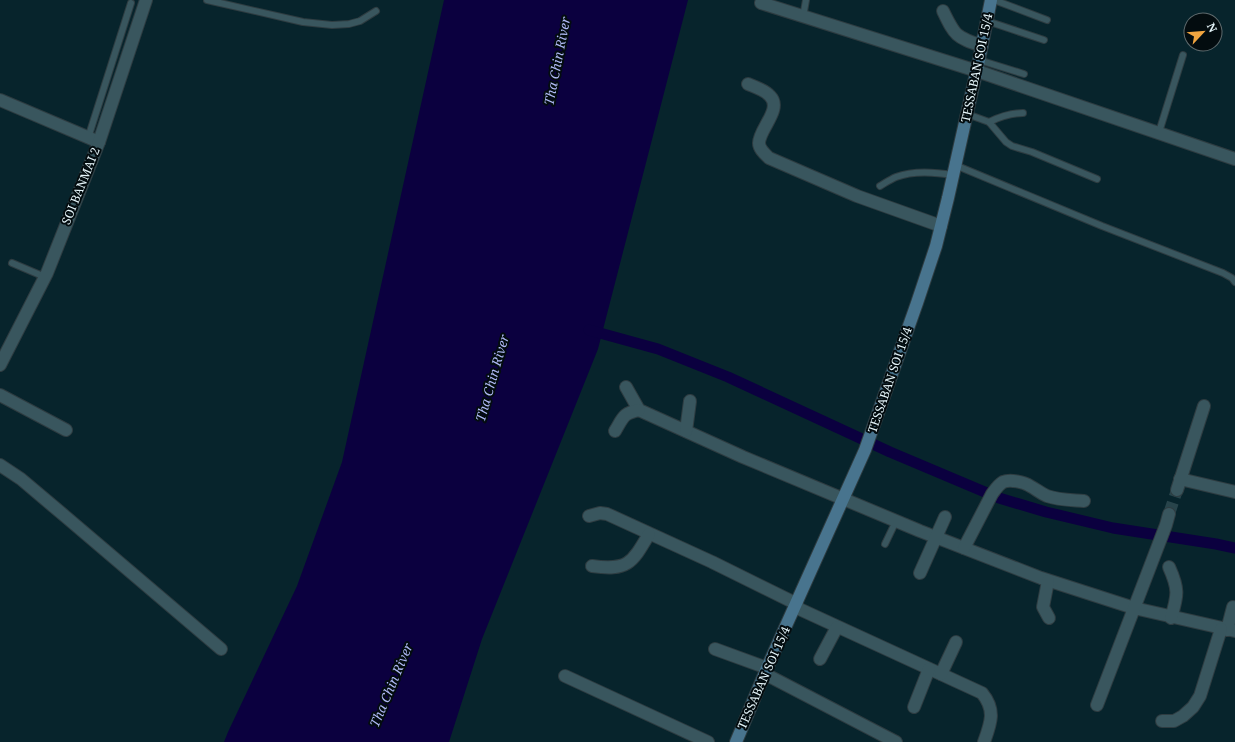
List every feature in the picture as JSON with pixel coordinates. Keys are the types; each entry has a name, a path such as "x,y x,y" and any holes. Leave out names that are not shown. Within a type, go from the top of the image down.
{"street":[{"name":"SOI BANMAI 2","path":"0,366 45,277 93,140 146,0"},
{"name":"TESSABAN SOI 15/4","path":"736,742 766,671 865,450 917,303 941,226 993,0"},
{"path":"761,3 803,17 978,66 1235,159"},
{"path":"943,11 951,28 958,36 982,46"},
{"path":"748,84 772,97 774,106 760,137 759,144 762,152 769,158 858,196 941,226"},
{"path":"0,100 93,140"},
{"path":"626,387 639,410"},
{"path":"0,395 66,430"},
{"path":"686,431 690,402"},
{"path":"1204,406 1178,485 1235,492"},
{"path":"615,431 624,416 629,412 639,410 743,457 843,499 935,537 1048,580 1134,608 1171,618 1228,630"},
{"path":"0,465 21,479 221,649"},
{"path":"964,548 995,491 1003,482 1022,482 1039,493 1051,497 1084,501"},
{"path":"589,516 600,513 607,514 712,562 837,627 982,693 989,701 991,718 984,742"},
{"path":"920,574 945,517"},
{"path":"1097,705 1162,536 1167,519"},
{"path":"592,566 614,568 630,562 636,556 649,534"},
{"path":"1168,567 1174,579 1177,590 1171,618"},
{"path":"1048,580 1043,607 1049,618"},
{"path":"1162,721 1174,721 1183,716 1193,707 1200,696 1228,630 1233,607"},
{"path":"820,659 837,627"},
{"path":"941,674 956,642"},
{"path":"715,649 766,671 896,742"},
{"path":"914,707 929,669"},
{"path":"566,676 708,742"}],"lane":[{"path":"207,0 303,22 332,25 349,24 360,21 376,11"},
{"path":"803,17 806,0"},
{"path":"993,0 1047,20"},
{"path":"93,140 131,3"},
{"path":"987,21 1044,40"},
{"path":"1159,132 1184,55"},
{"path":"978,66 1024,74"},
{"path":"990,122 1012,113 1023,113"},
{"path":"967,114 990,122 1006,142 1012,146 1032,152 1097,179"},
{"path":"880,186 897,176 954,170 1223,273 1232,278 1235,282"},
{"path":"12,263 45,277"},
{"path":"884,544 896,521"}],"water":[{"name":"Tha Chin River","path":"444,0 688,0 598,349 482,639 449,742 224,742 297,586 342,462"}],"waterway":[{"path":"589,330 658,349 728,377 890,452 999,498 1046,512 1113,528 1235,548"}],"tunnel":[{"path":"1169,514 1177,490"}]}
